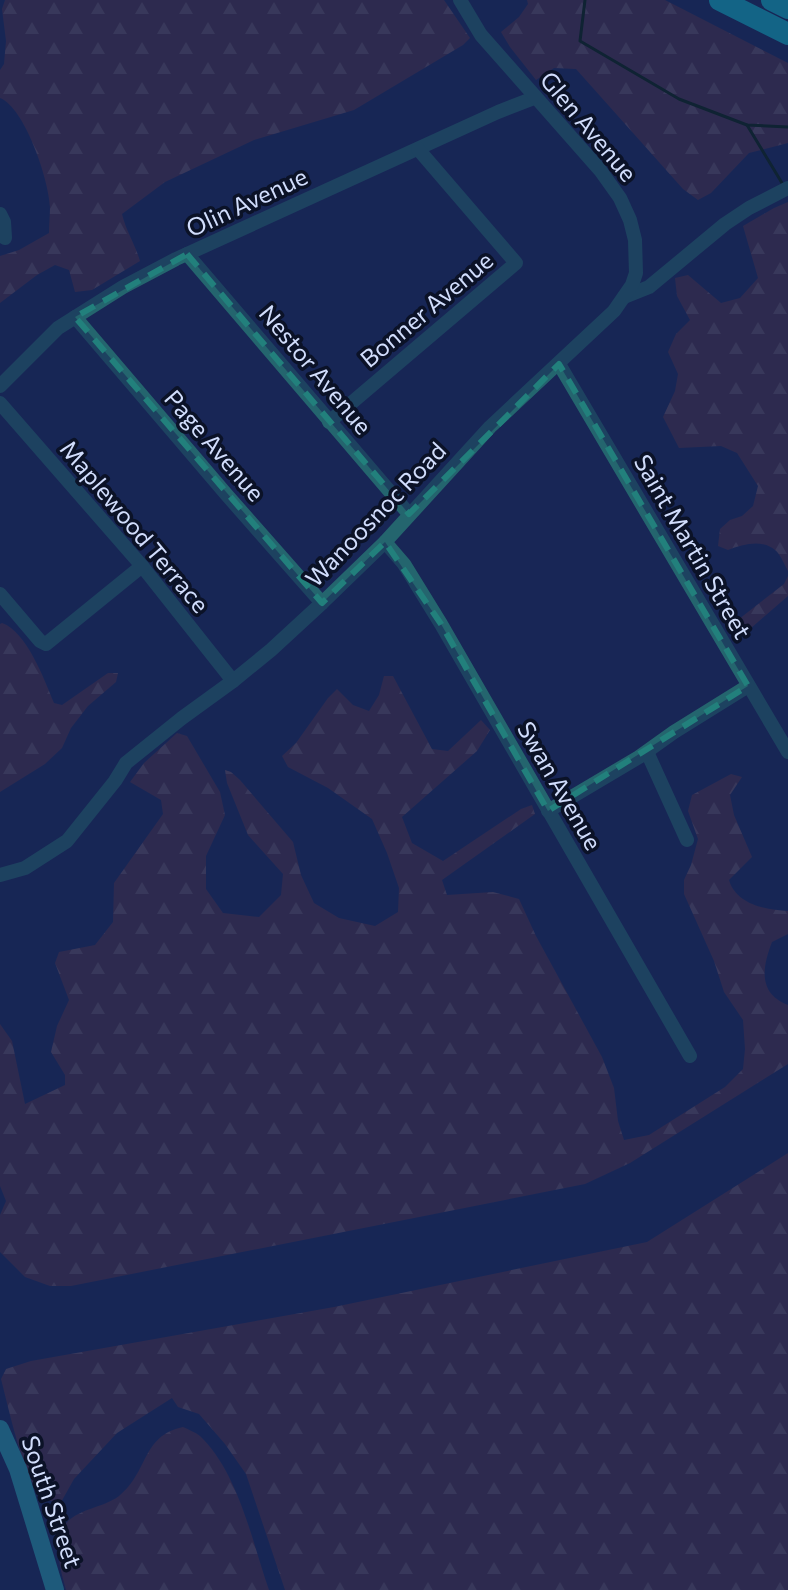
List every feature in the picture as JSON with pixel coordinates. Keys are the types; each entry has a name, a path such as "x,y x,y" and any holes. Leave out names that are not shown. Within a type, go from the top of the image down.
{"highway":[{"path":"720,0 788,34"},
{"path":"772,0 788,8"}],"main road":[{"name":"South Street","path":"0,1429 18,1469 55,1590"}],"street":[{"name":"Glen Avenue","path":"460,0 481,35 600,170 624,205 634,233 636,254 635,279 624,297"},
{"name":"Olin Avenue","path":"0,386 58,328 123,287 187,254 534,98"},
{"name":"Bonner Avenue","path":"329,422 516,263 418,149"},
{"name":"Wanoosnoc Road","path":"0,875 25,868 67,841 126,763 271,650 322,603 385,542 490,427 614,311 624,297 649,287 725,224 788,188"},
{"path":"0,214 5,238"},
{"name":"Nestor Avenue","path":"187,254 409,514"},
{"name":"Page Avenue","path":"75,317 322,603"},
{"name":"Saint Martin Street","path":"559,364 788,752"},
{"name":"Maplewood Terrace","path":"0,403 142,566 233,681"},
{"name":"Swan Avenue","path":"385,542 404,564 441,624 690,1056"},
{"path":"0,594 46,644 142,566"},
{"path":"548,811 647,752 748,686"},
{"path":"647,752 687,840"}],"highlighted area":[{"path":"187,254 409,514 559,364 748,686 548,811 441,624 385,542 322,603 75,317"}],"green space":[{"path":"5,0 444,0 470,38 354,110 254,140 165,182 122,214 140,261 92,290 75,292 69,270 55,265 0,303 0,256 19,250 49,233 50,210 45,180 27,130 9,104 0,98 0,70 4,64 6,41 2,9"},
{"path":"527,0 665,0 788,63 788,143 749,153 711,193 698,200 683,189 576,69 554,68 536,80 501,32 519,17 528,4"},
{"path":"788,202 788,571 778,553 767,545 747,544 728,550 718,546 720,529 753,506 758,486 737,453 721,446 679,448 663,417 675,391 678,374 668,352 676,334 690,320 677,296 675,278 688,275 721,303 740,298 758,278 743,226"},
{"path":"788,576 788,596 743,635 735,633 739,619 784,584"},
{"path":"0,624 11,628 27,646 54,703 62,705 108,673 118,673 116,682 88,706 71,728 62,748 45,764 0,792"},
{"path":"384,676 393,676 432,749 448,751 481,720 490,730 477,751 402,817 412,843 443,861 521,809 532,805 535,814 442,880 447,895 493,892 519,899 602,1057 614,1088 624,1140 649,1135 725,1087 743,1069 743,1020 724,992 714,961 684,894 684,880 698,839 688,811 692,795 731,774 742,777 730,795 734,815 752,857 729,880 738,895 752,904 788,911 788,934 772,942 765,979 771,994 788,1005 788,1064 630,1163 585,1184 71,1286 50,1286 25,1277 0,1252 0,1215 6,1201 0,1186 0,1024 12,1041 25,1104 65,1085 65,1075 51,1052 57,1026 69,1000 55,963 59,952 95,945 113,922 114,883 163,814 161,800 130,782 144,763 177,733 187,736 220,792 225,815 206,856 206,889 223,913 259,917 281,895 283,874 248,835 227,783 225,770 240,780 293,842 301,875 314,903 339,918 375,926 398,912 399,888 372,819 328,788 288,767 282,756 296,743 337,689 353,705 369,711 379,695"},
{"path":"788,1153 788,1590 285,1590 246,1474 199,1414 178,1407 172,1398 117,1433 74,1479 60,1504 43,1497 29,1476 1,1379 6,1369 31,1361 334,1307 647,1242"},
{"path":"183,1427 200,1436 224,1468 242,1508 269,1590 66,1590 58,1552 66,1523 80,1513 119,1496 129,1487 152,1446 169,1432"}],"waterway":[{"path":"585,0 580,41 679,99 747,125 788,127"},
{"path":"747,125 782,183"}]}
